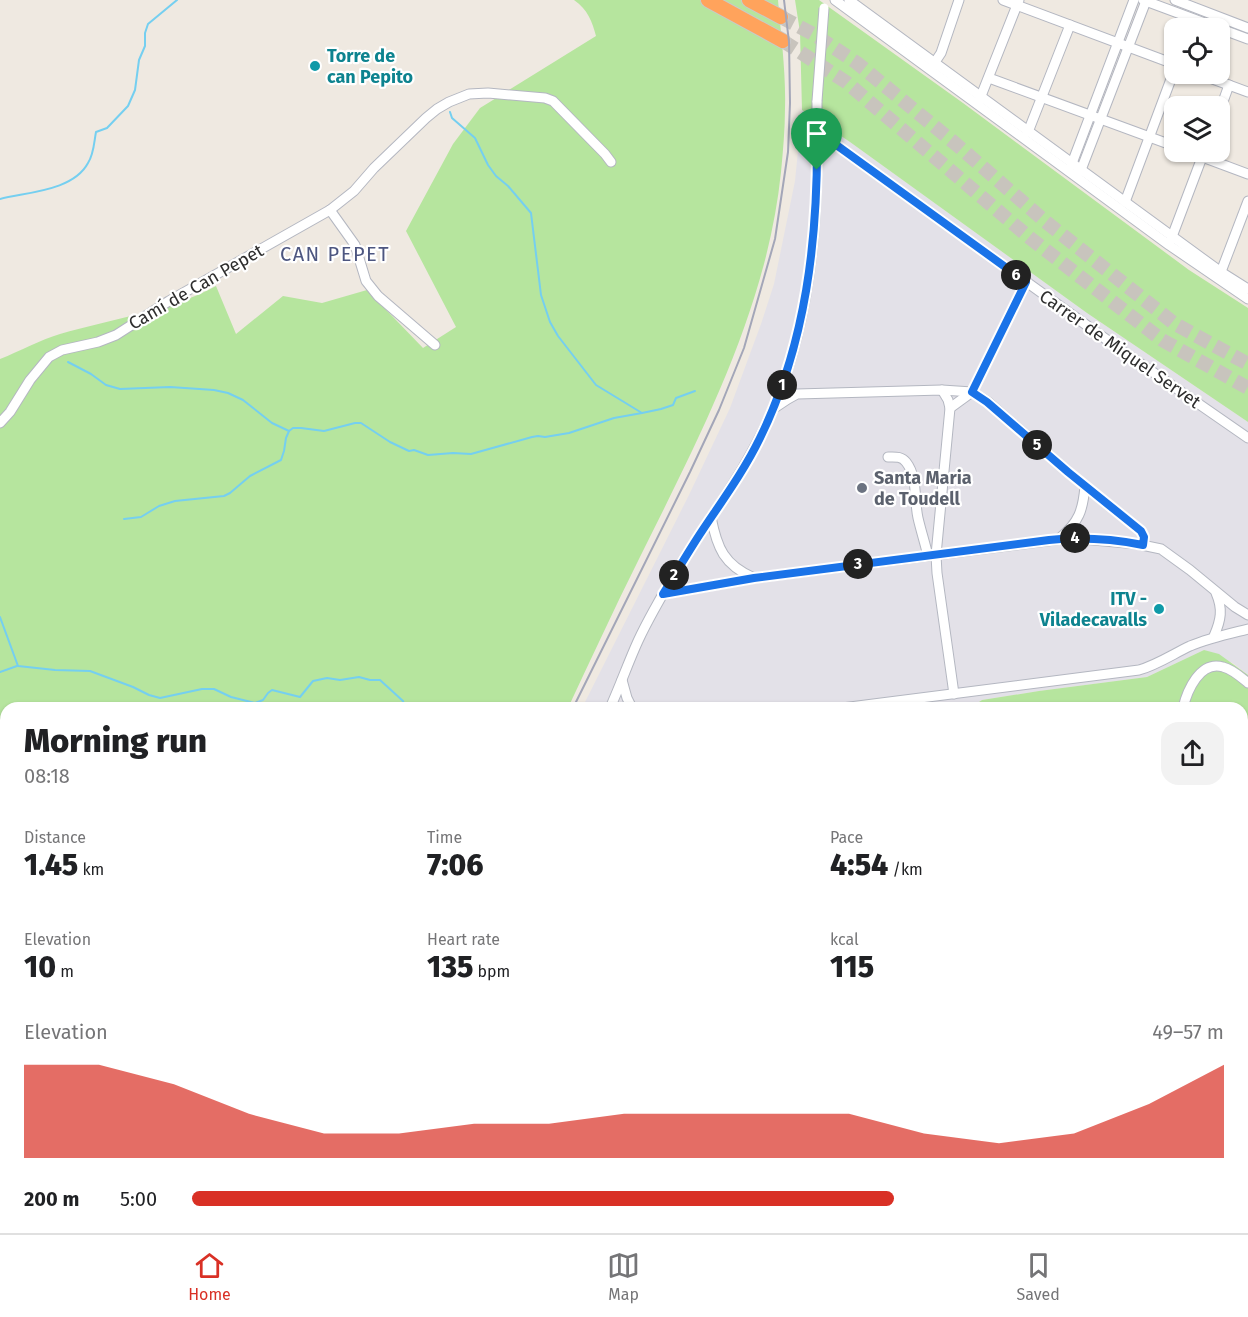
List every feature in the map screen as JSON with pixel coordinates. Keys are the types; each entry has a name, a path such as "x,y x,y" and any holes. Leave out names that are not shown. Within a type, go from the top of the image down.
{"highway":[{"path":"708,0 783,41"},
{"path":"749,0 781,17"}],"street":[{"path":"835,0 1075,170 1248,299"},
{"path":"849,0 932,67"},
{"path":"932,67 941,53 959,0"},
{"path":"1003,0 1018,3 1164,60"},
{"path":"1075,170 1089,116 1134,0"},
{"path":"1175,0 1248,28"},
{"path":"1075,170 1101,120 1145,1 1248,39"},
{"path":"979,101 1018,3"},
{"path":"613,702 638,641 663,594 759,439 786,375 805,302 814,223 818,101 825,4"},
{"path":"1028,132 1070,25"},
{"path":"989,78 1164,142"},
{"path":"1125,202 1169,84"},
{"path":"1225,96 1229,85 1248,92"},
{"name":"Camí de Can Pepet","path":"0,423 49,357 62,350 98,342 116,334 169,301 330,210 354,191 374,168 437,109 449,102 469,94 488,93 545,98 553,101 611,162"},
{"path":"979,101 1028,132 1075,170 1125,202 1170,241"},
{"name":"Carrer de Miquel Servet","path":"817,135 835,144 1121,350 1248,438"},
{"path":"1170,241 1200,162"},
{"path":"1221,162 1248,174"},
{"path":"1219,276 1248,201"},
{"path":"330,210 355,245 366,281 378,296 435,345"},
{"path":"1219,276 1248,290"},
{"path":"950,408 972,392 1026,282"},
{"path":"786,375 797,394"},
{"path":"773,410 797,394 942,390 972,392 987,402 1141,531 1144,537 1143,545"},
{"path":"932,555 950,408 942,390"},
{"path":"888,457 897,456 905,460 911,471 917,516 932,555 954,694"},
{"path":"1059,539 1069,531 1082,511 1085,486"},
{"path":"711,517 715,540 723,555 743,573 754,578"},
{"path":"663,594 754,578 1059,539 1090,538 1161,549 1248,615"},
{"path":"674,576 676,585 685,589"},
{"path":"1214,636 1221,613 1221,603 1216,592"},
{"path":"890,702 1139,670 1148,668 1214,636 1248,629"},
{"path":"1184,702 1194,681 1209,667 1227,668 1248,683"},
{"path":"622,680 629,702"},
{"path":"274,1233 289,1233"}],"shaded area":[{"path":"802,110 1087,313 1248,422 1248,675 1233,663 1204,650 1147,677 1039,691 979,702 585,702 730,408 774,284 795,181"}],"green space":[{"path":"574,0 778,0 785,108 781,172 773,223 746,323 684,468 571,702 0,702 0,359 52,336 160,308 216,286 236,334 283,296 322,303 367,290 423,348 456,327 406,231 453,144 480,108 596,36 589,16"},
{"path":"795,0 819,0 1189,270 1248,308 1248,422 1087,313 802,110 800,32"},
{"path":"1204,650 1219,654 1248,675 1248,702 979,702 1039,691 1147,677"}],"waterway":[{"path":"0,199 61,185 81,172 92,156 96,132 107,128 128,106 135,90 139,60 145,46 148,24 177,0"},
{"path":"450,112 452,118 475,138 496,176 508,186 531,213 541,295 550,322 596,385 642,413 673,405 676,398 695,391"},
{"path":"68,362 106,385 120,389 170,387 228,393 243,400 272,423 289,431"},
{"path":"124,519 141,517 159,506 175,501 224,496 230,493 250,476 281,460 286,438 293,428 324,431 361,423 409,451 414,450 428,455 471,454 532,437 569,433 614,418 642,413"},
{"path":"0,617 18,666 90,671 160,698 202,689 214,689 231,697 251,702"},
{"path":"0,672 17,666"},
{"path":"258,702 263,700 272,690 300,697 313,681 359,677 380,680 403,702"}],"tunnel":[{"path":"781,17 815,35 857,63 1046,222 1175,324 1248,364"},
{"path":"783,41 846,82 1030,238 1162,340 1248,388"}],"railway":[{"path":"576,702 690,472 719,410 744,348 775,239 788,152 789,42 784,0"}],"place":[{"name":"Torre de can Pepito","path":"315,66"},
{"name":"Santa Maria de Toudell","path":"862,488"},
{"name":"ITV - Viladecavalls","path":"1159,609"}],"district":[{"name":"CAN PEPET","path":"335,254"}],"route":[{"path":"817,135 835,144 1026,282 972,392 987,402 1141,531 1144,537 1143,545 1090,538 1049,540 754,578 663,594 740,473 773,410 786,375 805,302 814,223 817,170 817,135"}]}
